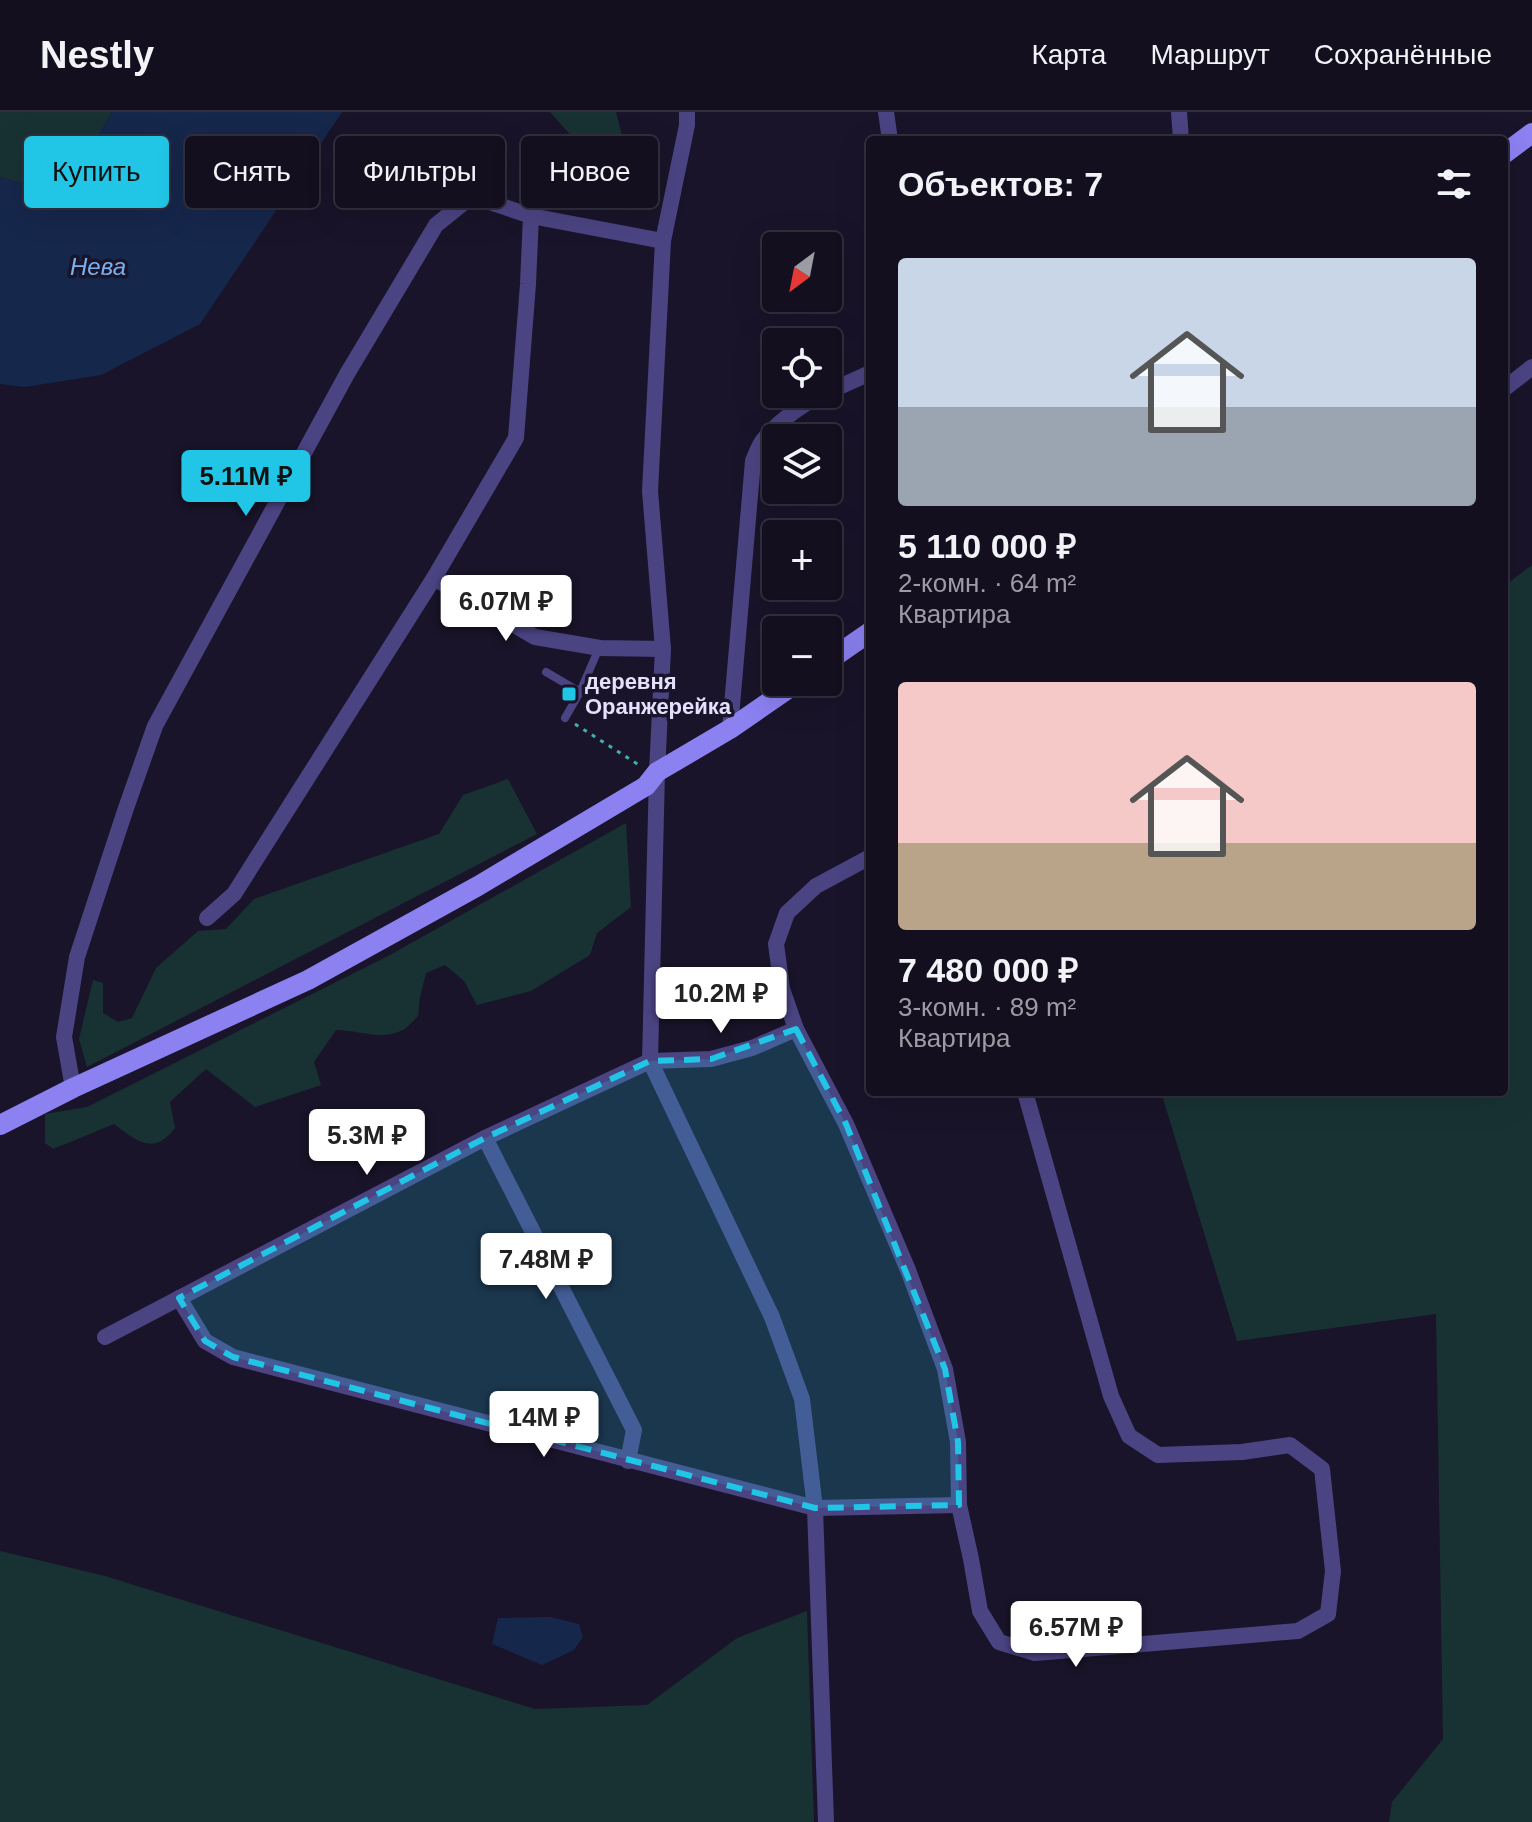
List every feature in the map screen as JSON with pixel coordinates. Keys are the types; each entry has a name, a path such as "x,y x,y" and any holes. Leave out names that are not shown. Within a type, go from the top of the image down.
{"street":[{"path":"687,112 663,241 650,491 663,649 650,1061 772,1317 802,1399 815,1508 826,1822"},
{"path":"886,112 889,136"},
{"path":"1179,112 1181,136"},
{"path":"1508,151 1532,133"},
{"path":"73,1088 64,1037 77,957 155,726 347,374 436,225 472,196 531,216 663,241"},
{"path":"207,918 234,894 434,578 516,438 531,216"},
{"path":"1508,386 1532,367"},
{"path":"842,386 866,375"},
{"path":"730,729 753,461 763,440 802,408"},
{"path":"434,578 535,637 600,648 663,649"},
{"path":"842,651 866,635"},
{"path":"0,1125 308,980 478,886 633,794 646,786 657,772 730,729 778,696"},
{"path":"866,859 816,886 787,913 776,944 782,989 796,1029 846,1124 908,1270 945,1369 958,1442 959,1505 980,1611 999,1642 1035,1653 1298,1631 1328,1614 1333,1571 1322,1469 1290,1445 1242,1452 1158,1455 1129,1436 1111,1396 1026,1096"},
{"path":"105,1337 485,1138 650,1061 711,1059 752,1048 796,1029"},
{"path":"485,1138 634,1430 628,1461"},
{"path":"179,1298 205,1341 233,1357 815,1508 959,1505"}],"lane":[{"path":"565,718 600,648"},
{"path":"546,672 580,692"}],"path":[{"path":"565,718 633,760"}],"highlighted area":[{"path":"796,1029 846,1124 945,1369 958,1442 959,1505 815,1508 233,1357 205,1341 179,1298 485,1138 650,1061 711,1059"}],"green space":[{"path":"0,112 112,112 98,136 24,136 24,184 0,177"},
{"path":"550,112 616,112 622,136 571,136"},
{"path":"1532,565 1532,1822 1389,1822 1392,1802 1443,1739 1436,1314 1237,1341 1162,1096 1508,1096 1508,583"},
{"path":"508,779 537,834 87,1067 79,1039 93,980 103,983 103,1013 118,1022 132,1018 156,968 198,931 226,929 254,899 439,834 463,795"},
{"path":"626,823 631,907 597,933 590,955 531,991 477,1005 464,981 445,965 426,973 418,1016 403,1030 378,1035 336,1030 314,1062 321,1085 255,1107 206,1069 170,1102 175,1128 159,1142 144,1143 114,1124 53,1149 45,1143 45,1114 87,1107 388,956"},
{"path":"0,1551 105,1576 535,1709 647,1705 737,1638 807,1611 814,1822 0,1822"}],"water":[{"name":"Нева","path":"112,112 342,112 319,146 319,136 185,136 185,208 278,208 200,324 101,375 25,387 0,384 0,177 24,184 24,208 169,208 169,136 98,136"},
{"path":"550,1617 579,1624 583,1637 574,1650 542,1665 492,1644 498,1618"}],"place":[{"name":"деревня Оранжерейка","path":"569,694"}]}
